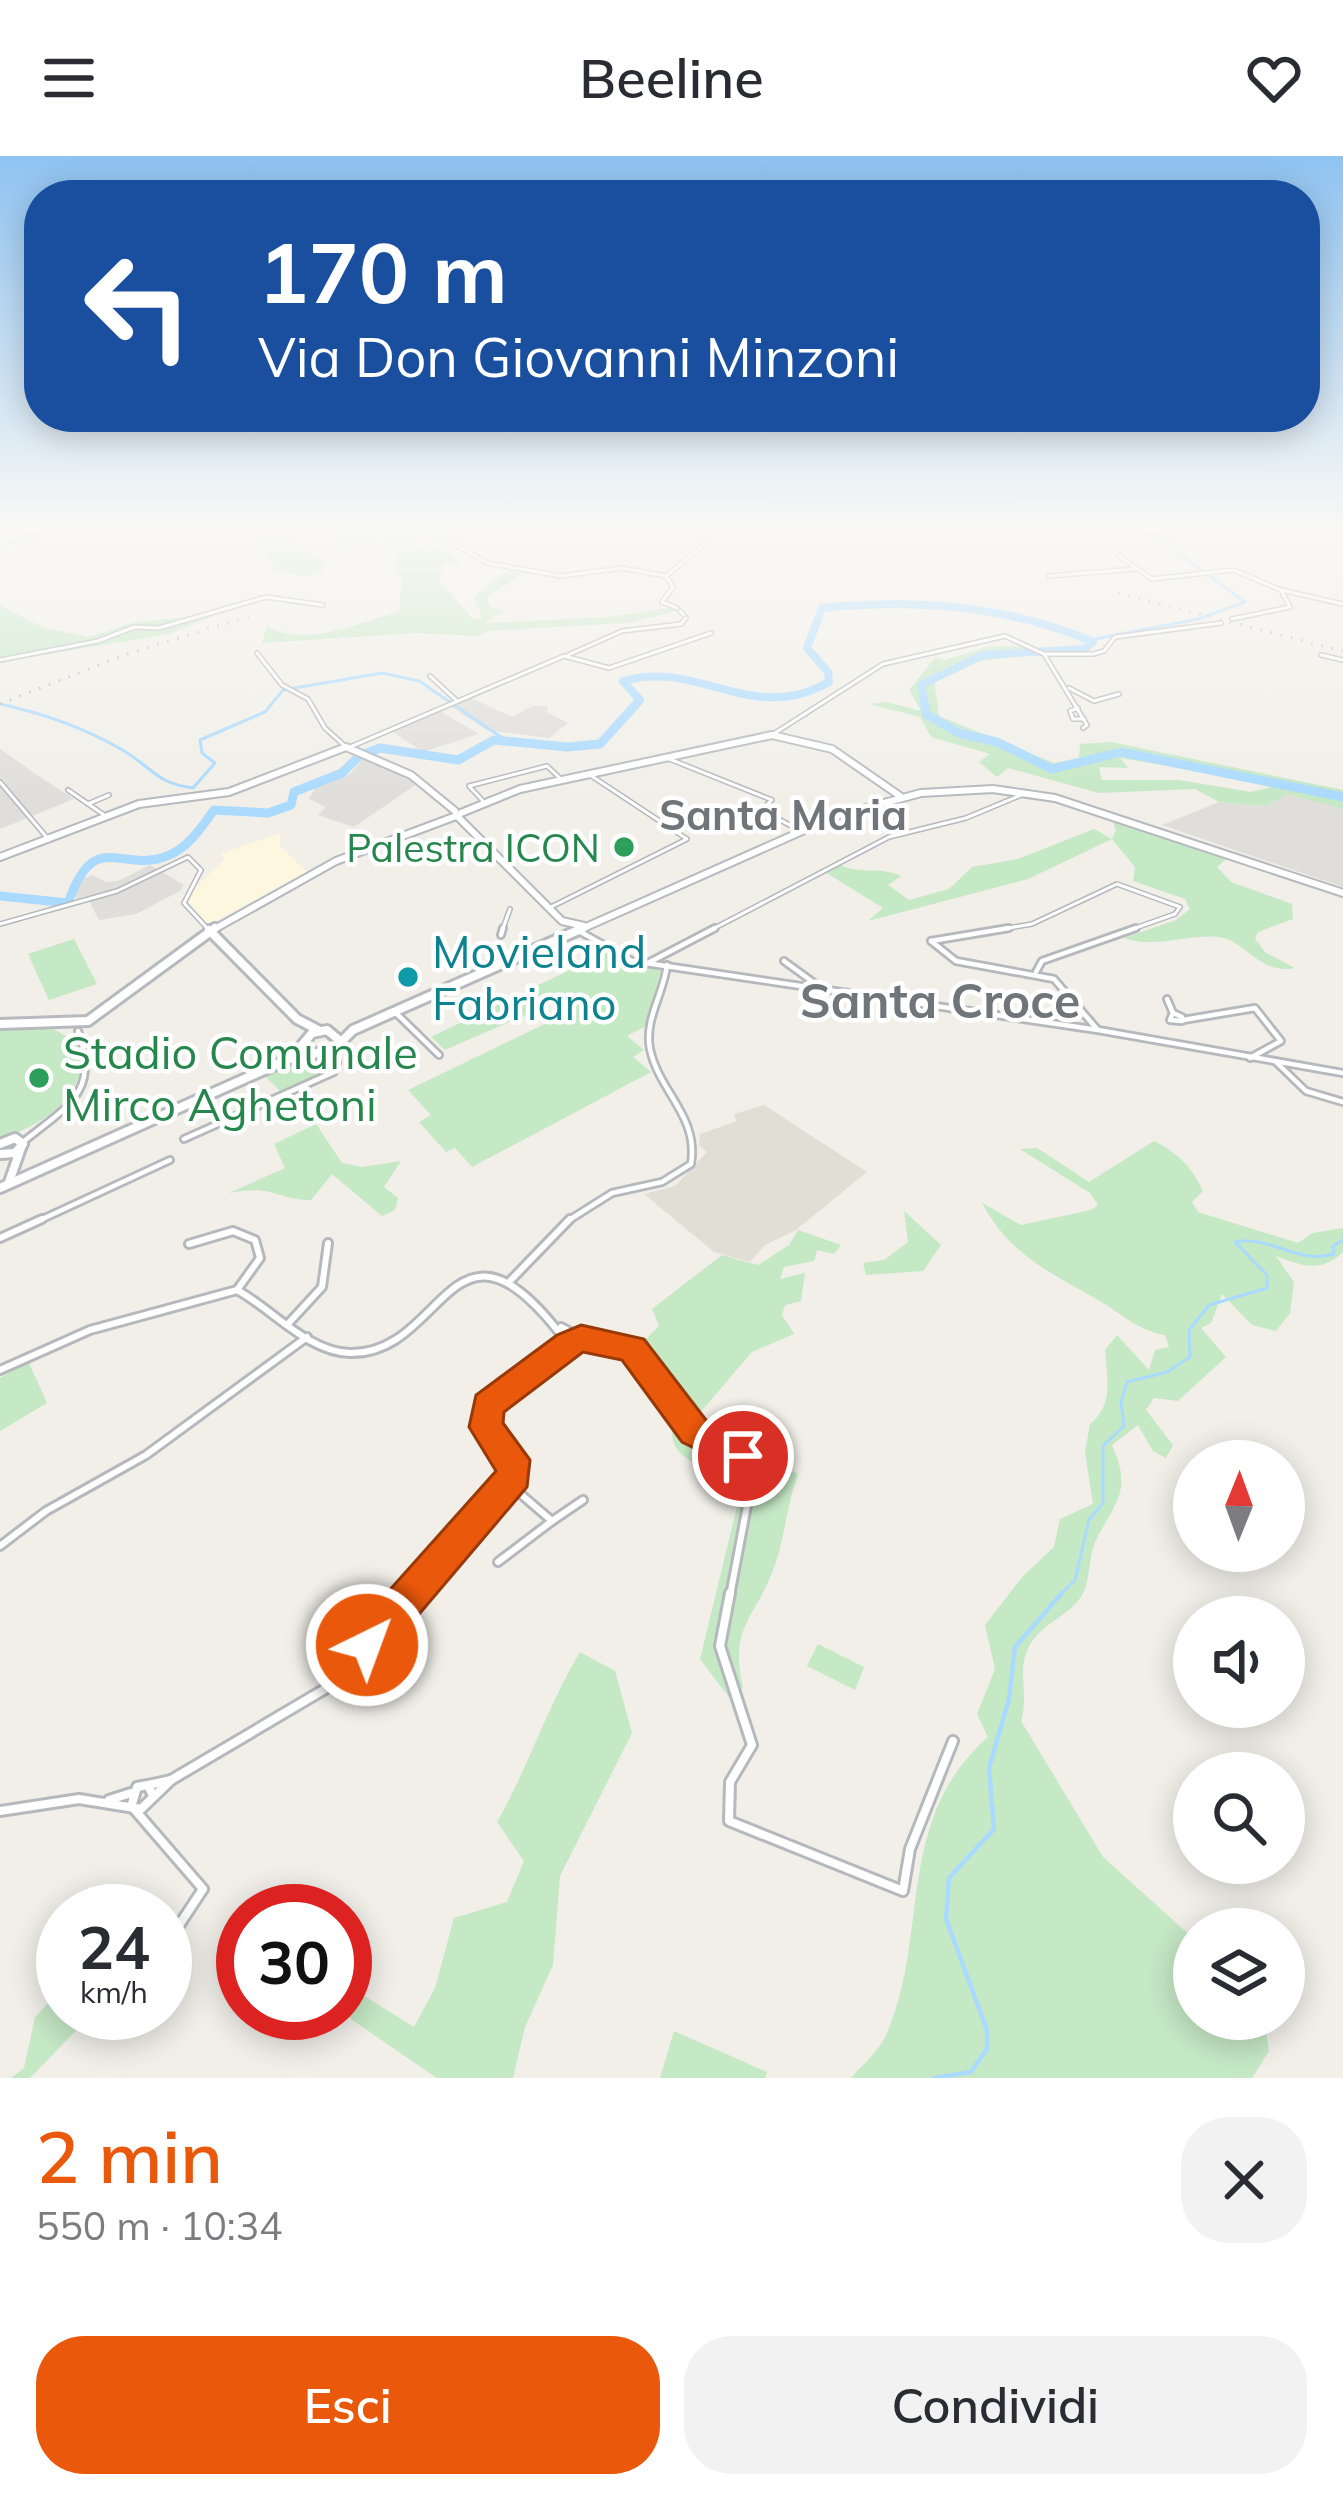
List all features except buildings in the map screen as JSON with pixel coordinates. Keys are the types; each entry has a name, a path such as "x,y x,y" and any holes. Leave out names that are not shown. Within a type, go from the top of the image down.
{"main road":[{"path":"0,1024 36,1019 78,1028 212,928 336,861 444,823 482,801 562,780 778,733 832,749 901,797"},
{"path":"0,857 160,799 229,792 348,747 411,775 457,813 572,930"},
{"path":"212,928 305,1025 337,1036 801,831 901,797 958,789 1026,793 1103,810 1343,893"},
{"path":"444,823 457,813"},
{"path":"305,1025 304,1041 310,1053"},
{"path":"291,1058 320,1030"},
{"path":"3,1184 291,1058 330,1054 337,1036"},
{"path":"1,1149 19,1146 51,1165"},
{"path":"3,1184 19,1146"}],"street":[{"path":"0,659 98,641 134,627 162,628 193,619"},
{"path":"257,653 284,686 308,699 326,728 348,747 453,706 456,700 514,681 616,633 681,624 681,619"},
{"path":"778,733 874,667 1005,636 1044,654 1100,652 1109,639 1221,623"},
{"path":"568,656 609,668 711,633"},
{"path":"1044,654 1069,688 1084,719 1083,728"},
{"path":"1321,655 1343,660"},
{"path":"430,676 456,700"},
{"path":"1069,688 1098,701 1119,694"},
{"path":"1078,708 1070,711 1073,719 1084,719"},
{"path":"668,758 772,800 761,810 801,831"},
{"path":"482,801 470,786 547,766 562,780"},
{"path":"549,908 687,839 590,775"},
{"path":"0,782 49,840"},
{"path":"68,790 107,817"},
{"path":"648,963 883,840 966,818 1026,793"},
{"path":"88,804 110,795"},
{"path":"0,924 117,891 188,857 201,870 184,903 212,928"},
{"path":"1036,972 1042,961 1175,914 1180,907 1135,886 1111,885 1031,924 932,941 956,961 1036,972 1054,979 1093,1028"},
{"path":"501,935 510,909"},
{"path":"572,930 648,963 1093,1028 1343,1073"},
{"path":"784,961 825,989"},
{"path":"510,1281 607,1195 654,1188 682,1174 694,1154 690,1125 649,1044 653,1006 667,964"},
{"path":"1167,999 1173,1013 1183,1020 1208,1022 1241,1006 1255,1008 1281,1041 1250,1058"},
{"path":"395,1012 440,1055"},
{"path":"19,1146 64,1111 88,1078 90,1061 78,1028"},
{"path":"184,1139 334,1072 330,1054"},
{"path":"1276,1063 1306,1090 1343,1102"},
{"path":"0,1238 170,1160"},
{"path":"0,1370 90,1330 237,1290 260,1258 255,1240 232,1231 189,1244"},
{"path":"287,1325 322,1287 328,1243"},
{"path":"237,1290 307,1337 344,1352 368,1352 445,1292 484,1280 510,1281 529,1291 561,1327 568,1344"},
{"path":"561,1327 574,1330 581,1338 632,1349 686,1423 731,1446 753,1474 720,1646 752,1745 730,1782 729,1821 903,1891 910,1849 953,1741"},
{"path":"0,1546 46,1511 146,1455 307,1337"},
{"path":"109,1800 133,1808 151,1801 171,1780 325,1689 508,1484 514,1464 486,1427 483,1414 493,1400 581,1338"},
{"path":"508,1484 552,1521"},
{"path":"498,1562 584,1500"},
{"path":"0,1811 109,1800 171,1780"},
{"path":"145,1824 151,1801 148,1785"},
{"path":"131,1793 133,1808 203,1889 192,1906"}],"shaded area":[{"path":"467,696 512,717 532,706 548,706 547,712 568,723 549,738 487,730 451,707"},
{"path":"440,711 479,734 423,752 390,730"},
{"path":"0,749 34,773 74,799 0,829"},
{"path":"365,756 417,784 354,827 318,815 326,807 309,799 317,785 350,774"},
{"path":"1287,794 1343,809 1343,887 1162,825 1219,802 1266,806"},
{"path":"280,833 280,846 307,872 208,925 188,902 192,890 225,859 221,854"},
{"path":"150,865 184,885 180,891 136,914 99,920 87,897 76,899 77,880 93,875 106,882 118,881"},
{"path":"764,1105 867,1172 796,1230 765,1245 750,1262 714,1252 644,1194 675,1186 707,1152 699,1145 700,1134 737,1121 734,1114"}],"green space":[{"path":"0,619 26,619 89,637 135,622 206,619 170,634 0,662"},
{"path":"376,619 492,619 485,623 645,619 487,631 478,636 416,633 262,643 267,626 300,635"},
{"path":"1026,646 1036,653 962,664 934,679 939,716 1054,763 1079,758 1080,744 1111,742 1343,790 1343,809 1287,794 1266,806 1219,802 1195,789 1099,793 1008,768 997,777 979,762 990,754 931,737 920,717 869,704 886,702 921,711 909,690 935,658 945,660 987,647","holes":["1120,758 1279,785 1251,792 1179,780 1102,780 1099,767 1128,768"]},
{"path":"1111,816 1220,852 1226,859 1217,867 1231,882 1292,904 1293,919 1258,932 1255,939 1266,953 1295,968 1272,967 1219,937 1148,942 1124,938 1176,920 1190,909 1185,899 1133,881 1135,867 1112,839 1116,831"},
{"path":"1094,829 1112,839 1028,879 868,921 883,908 825,872 840,865 893,873 901,876 888,885 909,900 949,889 972,867 1018,859"},
{"path":"74,939 97,984 49,1000 28,954"},
{"path":"607,952 661,969 646,1026 627,1036 644,1050 633,1057 651,1072 472,1167 455,1148 446,1152 419,1122 431,1115 408,1090 576,1009 564,998 445,1050 431,1037"},
{"name":"Stadio Comunale Mirco Aghetoni","path":"43,1024 74,1040 80,1058 73,1090 33,1125 0,1138 0,1027"},
{"path":"305,1058 326,1059 332,1068 282,1093 264,1075"},
{"path":"316,1124 342,1163 362,1167 401,1161 384,1187 398,1198 395,1210 382,1216 332,1174 311,1200 256,1190 229,1193 285,1168 274,1144"},
{"path":"1154,1141 1194,1174 1203,1191 1192,1202 1198,1212 1298,1243 1313,1233 1343,1228 1343,1252 1327,1263 1311,1266 1276,1256 1294,1282 1290,1313 1276,1331 1252,1325 1222,1294 1211,1323 1201,1328 1226,1357 1178,1401 1154,1398 1146,1410 1173,1445 1166,1458 1153,1451 1138,1425 1112,1445 1121,1473 1119,1494 1093,1546 1082,1595 1038,1634 1027,1649 1023,1669 1021,1721 1103,1857 1173,1920 1173,2040 1267,2040 1269,2051 1252,2078 851,2078 883,2041 899,1997 918,1880 938,1805 958,1770 988,1737 977,1714 995,1669 985,1625 1022,1577 1054,1547 1060,1519 1093,1504 1085,1452 1090,1424 1106,1400 1105,1350 1117,1335 1149,1370 1155,1350 1169,1347 1165,1335 1138,1325 1032,1260 1005,1236 982,1203 1021,1225 1098,1205 1090,1193 1020,1149 1037,1148 1089,1182"},
{"path":"904,1211 941,1245 923,1271 866,1275 863,1263 884,1260 908,1242"},
{"path":"798,1230 841,1245 834,1254 817,1250 814,1261 784,1267 780,1279 805,1273 801,1301 785,1305 782,1315 794,1334 752,1352 698,1415 714,1433 798,1474 775,1565 742,1635 743,1687 731,1700 700,1659 741,1490 739,1460 725,1451 692,1462 680,1453 673,1438 674,1417 642,1372 655,1362 639,1346 659,1326 652,1309 722,1255 758,1265 789,1245"},
{"path":"28,1361 47,1403 0,1431 0,1378"},
{"path":"818,1644 864,1667 855,1690 807,1666"},
{"path":"580,1652 615,1671 632,1733 560,1876 553,1965 525,2027 513,2078 437,2078 372,2034 372,2001 414,2027 435,1988 454,1918 507,1902 524,1861 497,1822"},
{"path":"35,2017 36,2040 67,2040 30,2078 11,2078 24,2068"},
{"path":"674,2031 767,2072 765,2078 660,2078"}],"waterway":[{"path":"638,702 623,681 676,678 775,697 801,694 829,682 828,672 807,648 818,619"},
{"path":"925,705 921,685 983,655 1084,649 1093,642 1022,619"},
{"path":"1090,640 1199,619"},
{"path":"0,704 91,734 161,778 193,788 215,763 202,753 200,740 265,712 283,690 382,673 419,681 504,739"},
{"path":"0,896 68,903 78,880 99,859 167,856 187,843 214,810 268,813 291,805 294,792 342,773 359,756 380,748 458,760 494,740 567,747 600,744 638,702"},
{"path":"635,705 638,702"},
{"path":"924,702 926,714 959,733 997,742 1052,769 1121,752 1343,797"},
{"path":"1062,1593 1075,1580 1089,1520 1103,1503 1103,1446 1124,1426 1121,1402 1127,1382 1167,1372 1190,1357 1189,1330 1209,1305 1267,1288 1267,1275 1235,1242 1261,1242 1321,1256 1334,1254 1333,1246 1343,1240"},
{"path":"934,2078 971,2072 987,2049 987,2030 946,1919 949,1878 994,1829 989,1768 1009,1699 1015,1647 1062,1593"},
{"path":"1059,1596 1062,1593"}],"railway":[{"path":"0,704 127,654 241,619"},
{"path":"1218,619 1343,651"}],"place":[{"name":"Palestra ICON","path":"624,847"},
{"name":"Movieland Fabriano","path":"408,977"},
{"name":"Stadio Comunale Mirco Aghetoni","path":"39,1078"}],"district":[{"name":"Santa Maria","path":"783,814"},
{"name":"Santa Croce","path":"940,1000"}],"route":[{"path":"367,1645 514,1476 512,1460 486,1427 483,1414 488,1405 568,1344 581,1338 620,1342 632,1349 694,1431 743,1456"}]}
